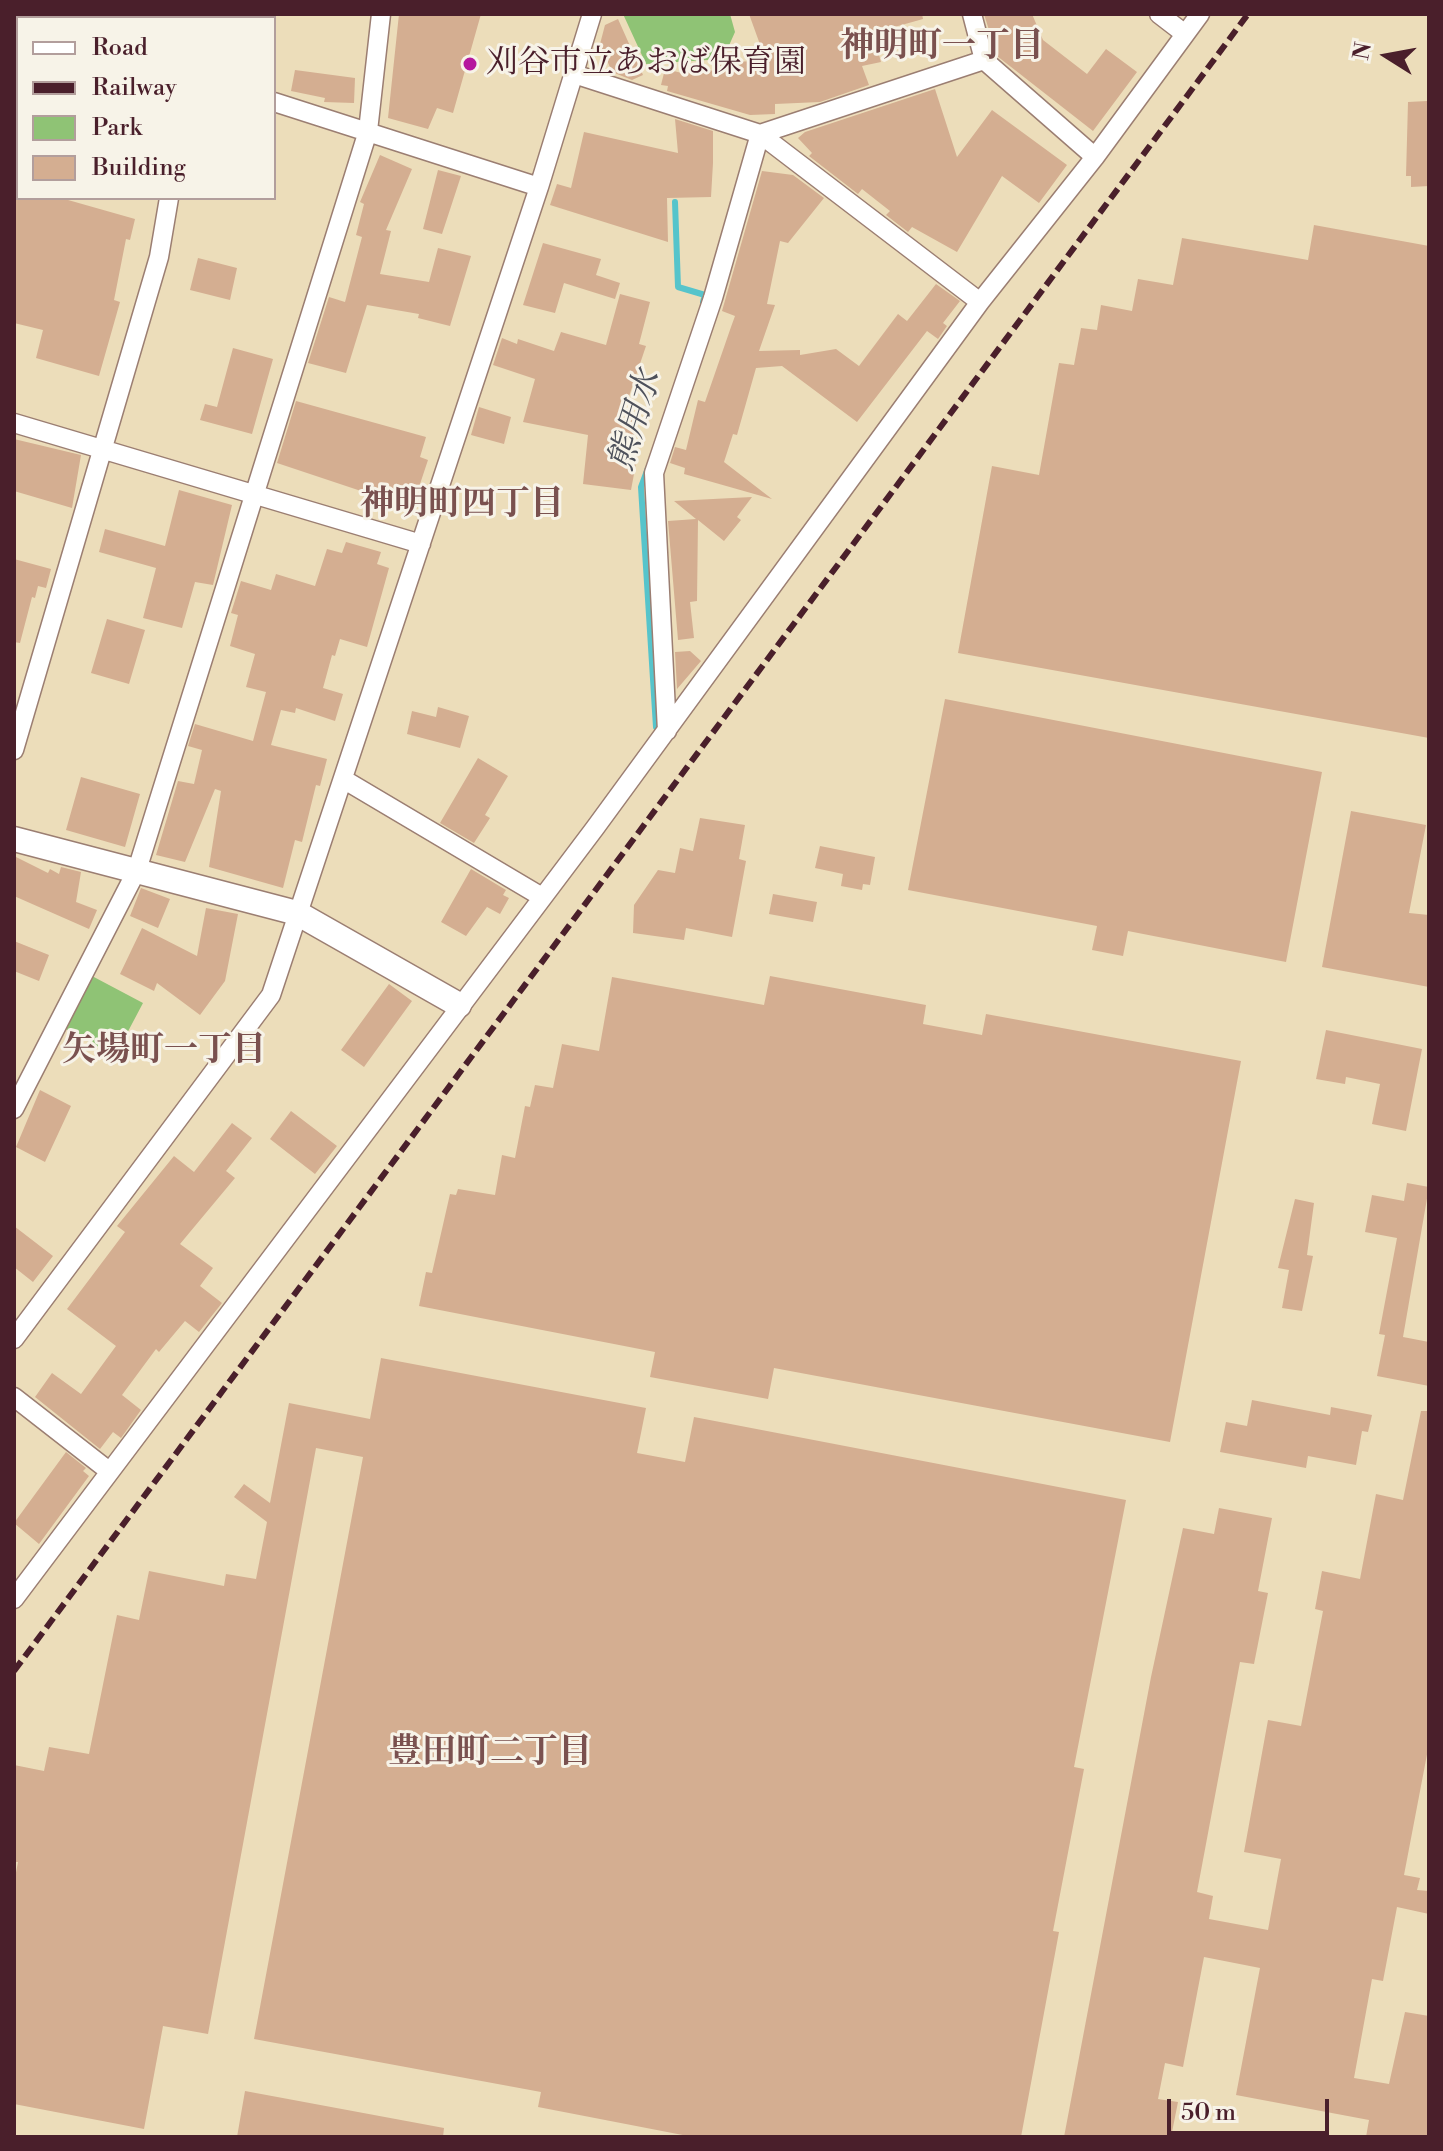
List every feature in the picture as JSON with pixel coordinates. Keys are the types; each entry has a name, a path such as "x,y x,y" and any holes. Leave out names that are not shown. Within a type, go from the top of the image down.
{"street":[{"path":"14,1109 137,870 368,131 381,14"},
{"path":"14,1339 271,995 539,187 592,14"},
{"path":"972,14 984,60 1095,157"},
{"path":"1159,14 1185,34"},
{"path":"14,1599 667,731 980,302 1095,157 1200,14"},
{"path":"760,134 984,60"},
{"path":"574,74 760,134 980,302"},
{"path":"276,103 539,187"},
{"path":"667,731 654,473 713,298 760,134"},
{"path":"14,750 159,257 169,200"},
{"path":"14,423 421,544"},
{"path":"343,779 542,897"},
{"path":"14,839 297,913 459,1005"},
{"path":"14,1397 109,1471"}],"green space":[{"path":"623,14 730,14 735,32 723,59 646,64"},
{"path":"92,976 143,1003 115,1056 64,1028"}],"building":[{"path":"399,14 481,14 453,113 437,108 428,129 388,118"},
{"path":"749,14 922,14 923,19 873,33 881,62 862,66 869,85 820,102 775,104 775,114 750,115 667,91 668,86 661,85 665,69 682,73 684,67 693,69 694,66 717,72 719,62 766,61"},
{"path":"984,14 1032,14 1043,40 1087,74 1106,49 1137,72 1093,131 997,56"},
{"path":"618,19 643,75 632,80 612,72 600,44 605,25"},
{"path":"295,70 355,78 354,103 324,102 325,98 291,91"},
{"path":"935,89 957,157 992,110 1067,165 1039,203 1002,176 957,252 912,227 908,232 886,215 890,211 862,189 858,194 809,156 812,153 798,138 805,132"},
{"path":"1427,101 1429,186 1411,187 1411,176 1406,176 1408,102"},
{"path":"675,119 713,131 713,163 711,197 667,198 668,242 550,205 557,184 571,188 584,132 678,153"},
{"path":"380,155 412,169 386,230 391,231 380,274 429,282 438,248 471,256 450,326 418,318 419,314 367,305 346,373 308,363 329,297 345,302 362,237 356,235 364,204 360,202"},
{"path":"438,170 461,176 442,234 423,229"},
{"path":"762,171 793,175 824,198 788,243 780,241 767,304 775,305 759,351 800,350 800,355 836,349 859,366 898,314 907,321 936,284 960,301 943,323 947,326 938,339 927,331 857,422 782,366 756,368 737,435 733,434 724,462 772,499 684,474 685,468 670,463 675,447 686,450 698,400 705,402 735,316 722,311"},
{"path":"14,198 68,200 135,219 130,240 126,239 114,300 120,302 99,376 36,358 43,330 14,323"},
{"path":"1314,225 1429,246 1429,738 958,653 992,466 1039,475 1059,363 1074,365 1081,328 1097,330 1101,305 1132,311 1138,279 1173,285 1182,238 1308,260"},
{"path":"543,243 601,259 596,275 620,283 615,299 564,283 555,313 523,305"},
{"path":"198,258 237,268 230,300 190,290"},
{"path":"620,294 650,302 639,344 646,346 622,417 639,422 626,456 637,458 631,490 583,484 588,435 523,422 535,379 493,365 502,338 517,344 518,339 554,351 561,332 606,345"},
{"path":"233,348 273,359 252,434 200,420 205,404 217,407"},
{"path":"296,401 426,437 420,457 428,460 412,508 277,463"},
{"path":"479,407 511,417 504,444 471,435"},
{"path":"14,439 81,455 72,508 14,491"},
{"path":"179,490 232,505 213,585 195,582 182,628 143,618 156,568 99,552 105,529 165,546"},
{"path":"752,497 737,517 741,520 724,541 698,520 697,601 690,602 694,638 678,640 668,521 696,519 674,501"},
{"path":"346,542 381,552 377,564 389,568 367,647 340,639 335,656 332,655 323,688 343,694 335,721 296,708 295,713 281,710 271,745 327,759 320,786 316,785 302,842 295,840 283,888 209,867 221,791 215,789 185,862 156,855 178,781 194,784 202,750 188,746 195,724 253,741 266,692 246,687 255,654 230,646 238,615 231,613 241,581 271,590 276,574 315,586 327,549 342,553"},
{"path":"14,559 51,569 46,588 38,586 35,598 32,597 20,643 14,642"},
{"path":"107,619 145,630 129,684 91,673"},
{"path":"690,651 701,661 677,689 675,652"},
{"path":"945,699 1322,772 1286,962 1128,931 1123,956 1092,950 1097,926 908,890"},
{"path":"438,707 469,716 460,748 407,734 412,711 436,717"},
{"path":"478,758 508,776 485,815 490,818 474,843 440,823"},
{"path":"81,777 140,794 125,847 66,830"},
{"path":"1351,811 1426,825 1409,913 1429,915 1429,987 1322,967"},
{"path":"700,818 745,825 739,859 746,861 732,937 686,928 684,940 633,933 634,905 658,870 675,873 680,848 693,851"},
{"path":"820,846 875,857 870,885 863,884 862,890 841,886 843,874 815,868"},
{"path":"14,856 48,873 50,869 59,874 61,867 81,872 76,902 97,910 89,929 14,896"},
{"path":"471,869 506,890 503,895 509,898 500,914 487,907 466,936 441,922"},
{"path":"141,888 170,899 158,928 130,916"},
{"path":"773,894 817,902 813,922 769,914"},
{"path":"206,908 238,914 225,981 200,1015 157,983 154,991 120,974 142,928 197,956"},
{"path":"14,941 49,955 39,981 14,971"},
{"path":"770,976 926,1005 923,1024 982,1035 986,1014 1241,1061 1170,1442 774,1368 768,1399 650,1377 655,1352 419,1306 426,1272 432,1273 450,1194 456,1195 458,1189 495,1195 502,1155 515,1158 525,1106 530,1107 535,1085 553,1088 562,1044 599,1051 612,977 764,1005"},
{"path":"389,984 412,1001 364,1067 341,1050"},
{"path":"1326,1030 1422,1049 1406,1131 1372,1124 1380,1084 1346,1077 1345,1084 1316,1079"},
{"path":"40,1090 71,1106 45,1162 16,1147"},
{"path":"291,1111 337,1146 315,1174 270,1139"},
{"path":"232,1123 252,1138 226,1171 235,1178 180,1244 213,1268 200,1286 222,1303 199,1332 185,1321 159,1352 156,1349 122,1395 141,1410 121,1438 113,1432 100,1449 35,1397 52,1373 81,1394 116,1346 67,1309 125,1232 117,1226 174,1156 194,1172"},
{"path":"1407,1183 1429,1187 1403,1337 1429,1342 1429,1386 1377,1376 1385,1335 1379,1334 1397,1238 1365,1232 1372,1195 1404,1201"},
{"path":"1295,1199 1314,1203 1307,1255 1313,1256 1302,1311 1282,1308 1289,1270 1278,1268"},
{"path":"14,1226 53,1256 33,1282 14,1267"},
{"path":"381,1358 646,1408 637,1453 685,1462 694,1417 1126,1500 1074,1767 1084,1769 1053,1931 1059,1932 1021,2137 693,2137 538,2107 541,2092 254,2039 363,1457 316,1448 208,2034 163,2026 144,2129 14,2104 14,1883 18,1862 14,1862 14,1765 44,1771 49,1747 89,1754 117,1615 139,1620 149,1571 224,1586 226,1574 256,1579 267,1522 234,1497 244,1484 270,1503 289,1403 370,1419"},
{"path":"1252,1400 1330,1415 1331,1407 1372,1415 1368,1432 1362,1431 1356,1465 1308,1456 1306,1468 1220,1452 1226,1422 1247,1426"},
{"path":"1421,1411 1429,1411 1429,1744 1404,1875 1420,1878 1417,1890 1429,1891 1429,1914 1397,1907 1383,1981 1372,1979 1354,2078 1389,2084 1405,2012 1429,2016 1429,2137 1366,2137 1369,2120 1236,2095 1260,1968 1204,1957 1183,2067 1165,2063 1158,2099 1178,2102 1171,2137 1064,2137 1151,1677 1183,1528 1214,1534 1219,1508 1272,1518 1258,1591 1268,1593 1254,1664 1240,1662 1197,1892 1213,1896 1209,1919 1268,1930 1281,1859 1244,1852 1268,1720 1301,1726 1323,1611 1315,1609 1322,1571 1360,1579 1376,1494 1403,1500"},
{"path":"66,1452 86,1468 83,1471 89,1476 39,1544 14,1523"},
{"path":"245,2091 444,2128 443,2137 237,2137"}],"waterway":[{"name":"熊用水","path":"675,202 678,287 705,295 703,302"},
{"name":"熊用水","path":"648,468 641,487 656,727"}],"railway":[{"path":"14,1671 1248,14"}],"place":[{"name":"刈谷市立あおば保育園","path":"470,64"}],"district":[{"name":"神明町一丁目","path":"942,48"},
{"name":"神明町四丁目","path":"462,506"},
{"name":"矢場町一丁目","path":"164,1052"},
{"name":"豊田町二丁目","path":"490,1754"}]}
